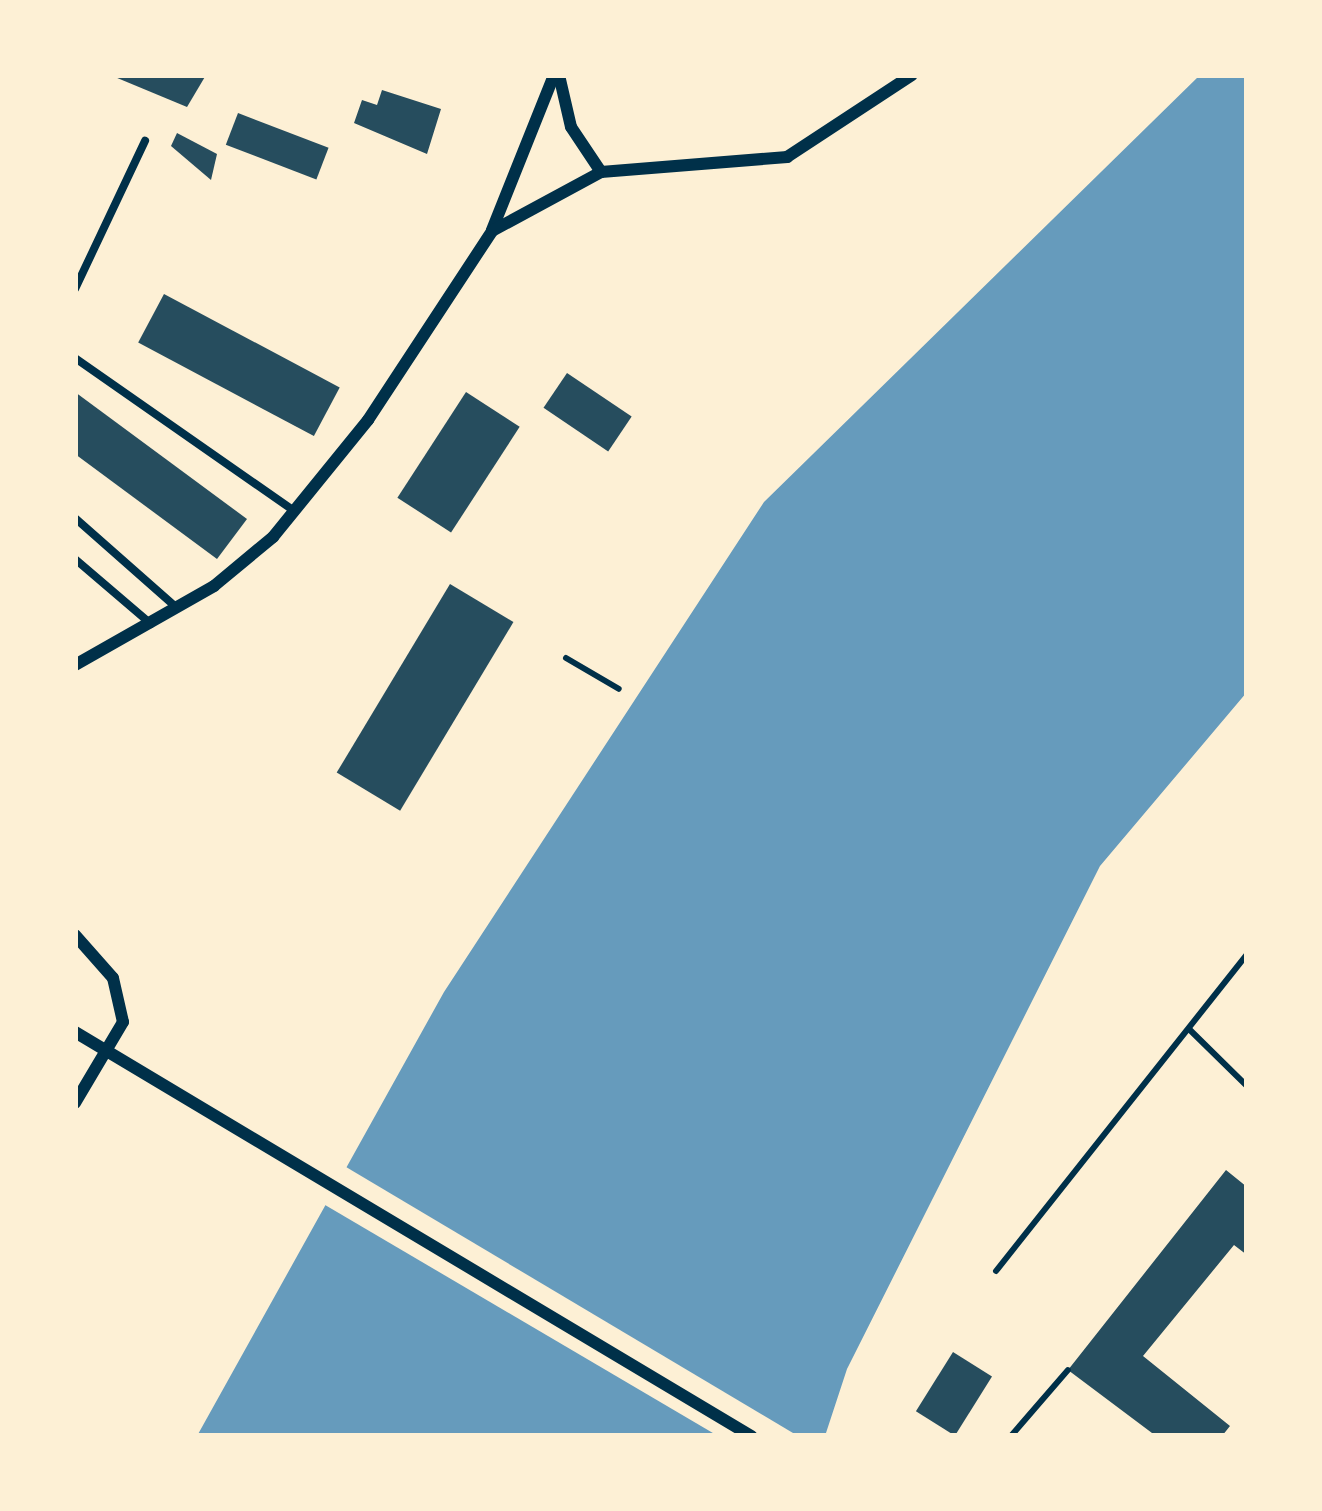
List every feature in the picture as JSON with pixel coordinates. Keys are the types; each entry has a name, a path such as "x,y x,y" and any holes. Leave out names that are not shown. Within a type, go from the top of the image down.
{"street":[{"path":"557,75 571,127 602,172"},
{"path":"75,665 178,609 295,512 492,231 557,75"},
{"path":"492,231 602,172 787,157 912,75"},
{"path":"75,935 105,964 123,1022 75,1103"},
{"path":"77,1033 751,1436"}],"lane":[{"path":"75,289 145,141"},
{"path":"75,358 295,512"},
{"path":"75,518 178,609"},
{"path":"75,559 151,624"}],"path":[{"path":"566,658 620,689"},
{"path":"996,1271 1247,954"},
{"path":"1190,1030 1247,1086"},
{"path":"1011,1436 1068,1370"}],"water":[{"path":"1200,75 1247,75 1247,692 1100,866 847,1369 825,1436 197,1436 444,992 764,502"}],"pier":[{"path":"341,1164 798,1436 718,1436 320,1202"}],"building":[{"path":"110,75 206,75 187,107"},
{"path":"382,90 441,109 427,154 354,123 362,100 377,105"},
{"path":"238,113 329,148 316,180 226,145"},
{"path":"177,133 217,154 211,180 171,146"},
{"path":"164,294 340,387 314,436 138,343"},
{"path":"567,373 632,417 608,451 544,408"},
{"path":"75,392 247,519 217,559 75,454"},
{"path":"466,392 520,427 451,533 397,498"},
{"path":"450,584 513,622 400,811 337,773"},
{"path":"1226,1170 1247,1187 1247,1255 1234,1245 1143,1356 1230,1426 1222,1436 1156,1436 1068,1370"},
{"path":"953,1352 992,1376 955,1436 916,1411"}]}
